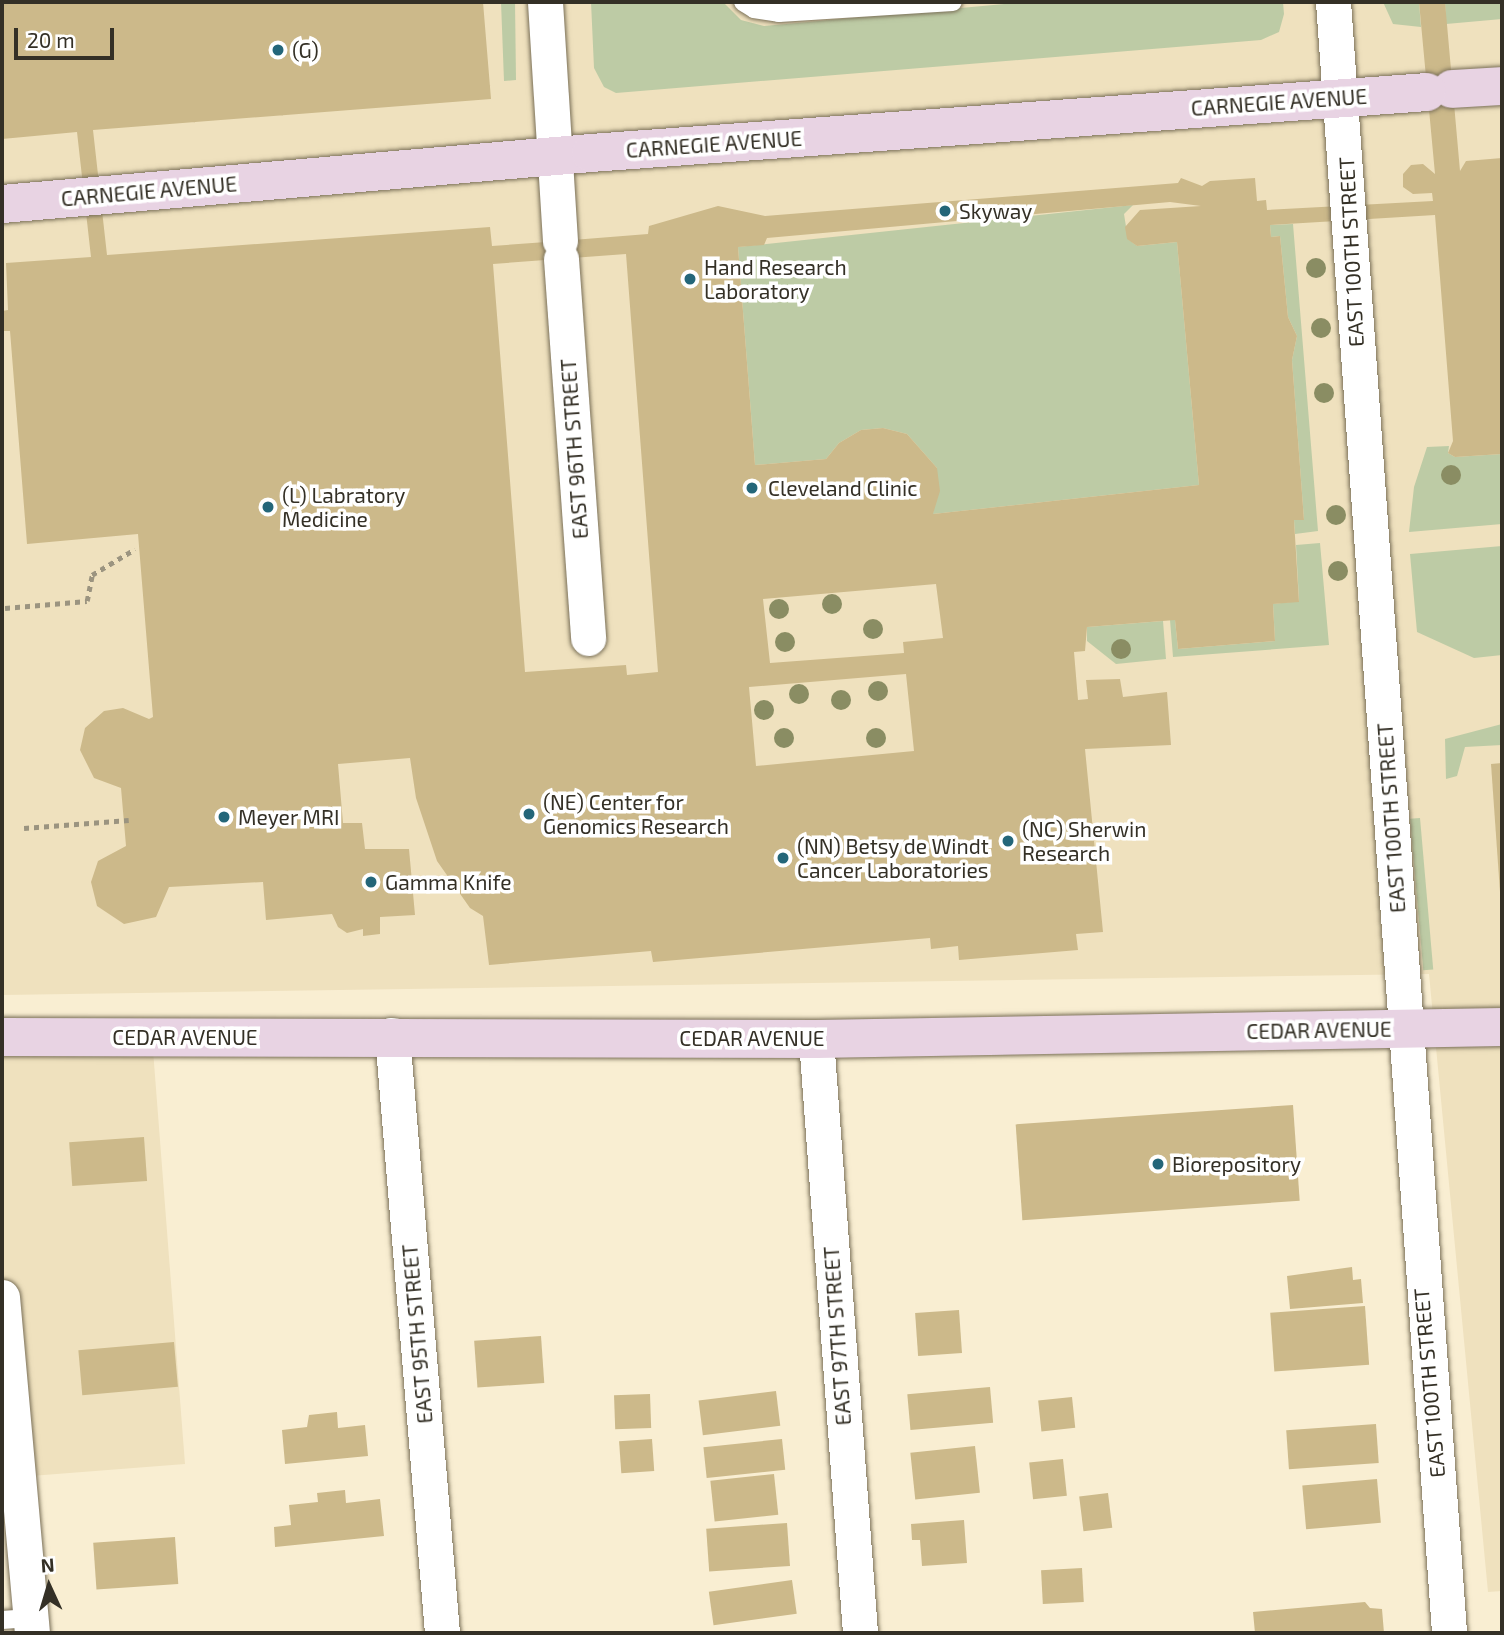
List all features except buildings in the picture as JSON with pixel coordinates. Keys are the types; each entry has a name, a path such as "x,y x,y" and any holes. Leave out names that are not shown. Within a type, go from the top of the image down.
{"street":[{"name":"EAST 96TH STREET","path":"545,2 553,157 588,638"},
{"name":"EAST 100TH STREET","path":"1333,2 1342,97 1449,1633"},
{"name":"CARNEGIE AVENUE","path":"2,204 553,157 1502,86"},
{"name":"CEDAR AVENUE","path":"2,1037 392,1035 816,1039 1502,1027"},
{"name":"EAST 95TH STREET","path":"392,1035 442,1633"},
{"name":"EAST 97TH STREET","path":"816,1039 860,1633"},
{"path":"2,1297 21,1624"}],"lane":[{"path":"743,2 754,9 779,13 953,2"}],"path":[{"path":"5,608 87,601 92,575 135,549"},
{"path":"24,828 129,820"}],"shaded area":[{"name":"Cleveland Clinic","path":"2,2 1502,2 1502,1591 1488,1592 1429,974 2,995"},
{"path":"2,1037 152,1037 185,1464 18,1477 2,1395"}],"green space":[{"path":"501,2 515,2 516,80 504,81"},
{"path":"591,2 723,2 741,20 764,26 1025,2 1283,2 1284,14 1279,32 1261,40 616,93 604,87 594,68"},
{"path":"1383,2 1419,2 1421,27 1393,24"},
{"path":"1445,2 1502,2 1502,19 1446,24"},
{"path":"1133,205 1124,214 1128,239 1137,246 1177,242 1199,485 933,514 937,468 907,434 883,428 861,430 839,443 826,459 755,465 738,247"},
{"path":"1293,224 1318,531 1295,534 1294,520 1304,520 1292,360 1297,336 1288,317 1280,236 1271,237 1270,225"},
{"path":"1449,446 1448,453 1455,457 1502,454 1502,524 1409,532 1414,487 1427,447"},
{"path":"1320,543 1329,645 1173,657 1170,620 1175,620 1178,649 1275,641 1273,604 1299,601 1296,545"},
{"path":"1502,546 1502,655 1474,658 1417,632 1410,554"},
{"path":"1163,621 1166,659 1116,664 1087,641 1087,627"},
{"path":"1502,724 1502,745 1465,747 1457,776 1446,779 1445,739"},
{"path":"1420,818 1433,969 1423,970 1410,819"}],"place":[{"name":"(G)","path":"278,50"},
{"name":"Skyway","path":"945,211"},
{"name":"Hand Research Laboratory","path":"690,279"},
{"name":"Cleveland Clinic","path":"752,488"},
{"name":"(L) Labratory Medicine","path":"268,507"},
{"name":"(NE) Center for Genomics Research","path":"529,814"},
{"name":"Meyer MRI","path":"224,817"},
{"name":"(NC) Sherwin Research","path":"1008,841"},
{"name":"(NN) Betsy de Windt Cancer Laboratories","path":"783,858"},
{"name":"Gamma Knife","path":"371,882"},
{"name":"Biorepository","path":"1158,1164"}]}
